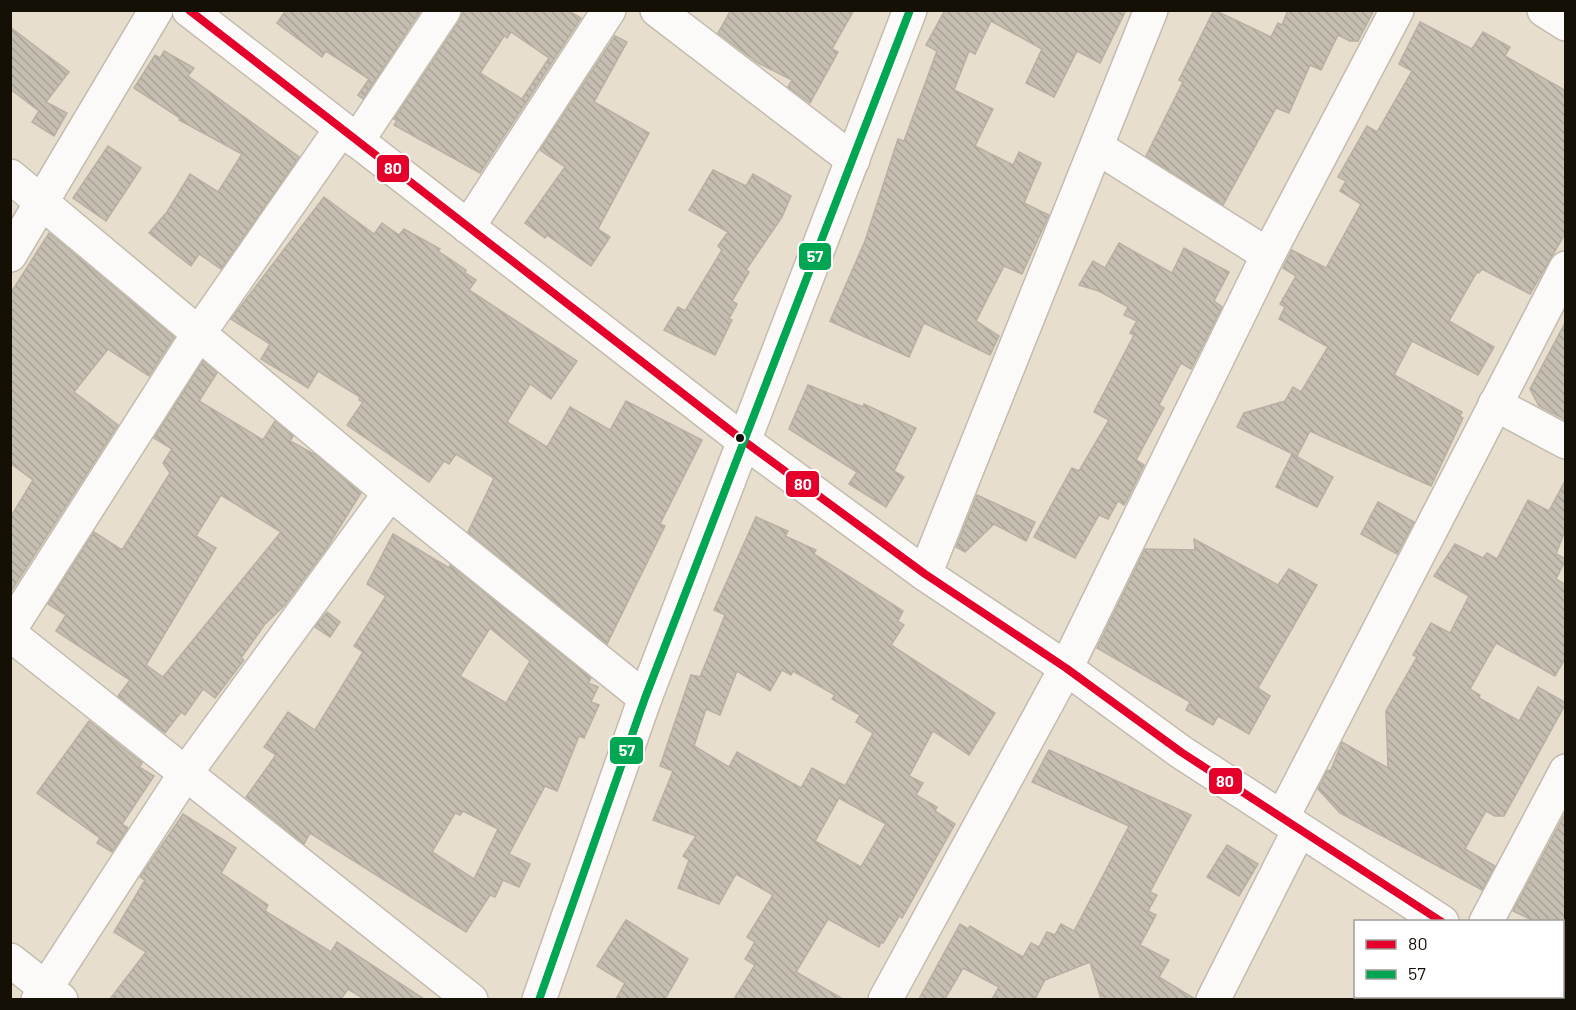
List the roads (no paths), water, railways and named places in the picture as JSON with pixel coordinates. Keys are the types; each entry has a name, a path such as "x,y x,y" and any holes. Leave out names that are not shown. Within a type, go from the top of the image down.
{"street":[{"path":"10,255 44,203 156,10"},
{"path":"189,10 744,441 925,574 1066,668 1181,752 1440,920"},
{"path":"444,10 199,333 10,631 185,774 471,999"},
{"path":"468,227 609,10"},
{"path":"657,10 853,160"},
{"path":"539,999 645,698 910,10"},
{"path":"925,574 1151,10"},
{"path":"885,999 1066,668 1268,255 1397,10"},
{"path":"1544,10 1566,24"},
{"path":"1096,147 1268,255"},
{"path":"10,176 390,493 645,698"},
{"path":"1213,999 1291,824 1495,404 1566,268"},
{"path":"1495,404 1566,442"},
{"path":"10,960 48,995 185,774 390,493"},
{"path":"1487,920 1566,771"}]}
